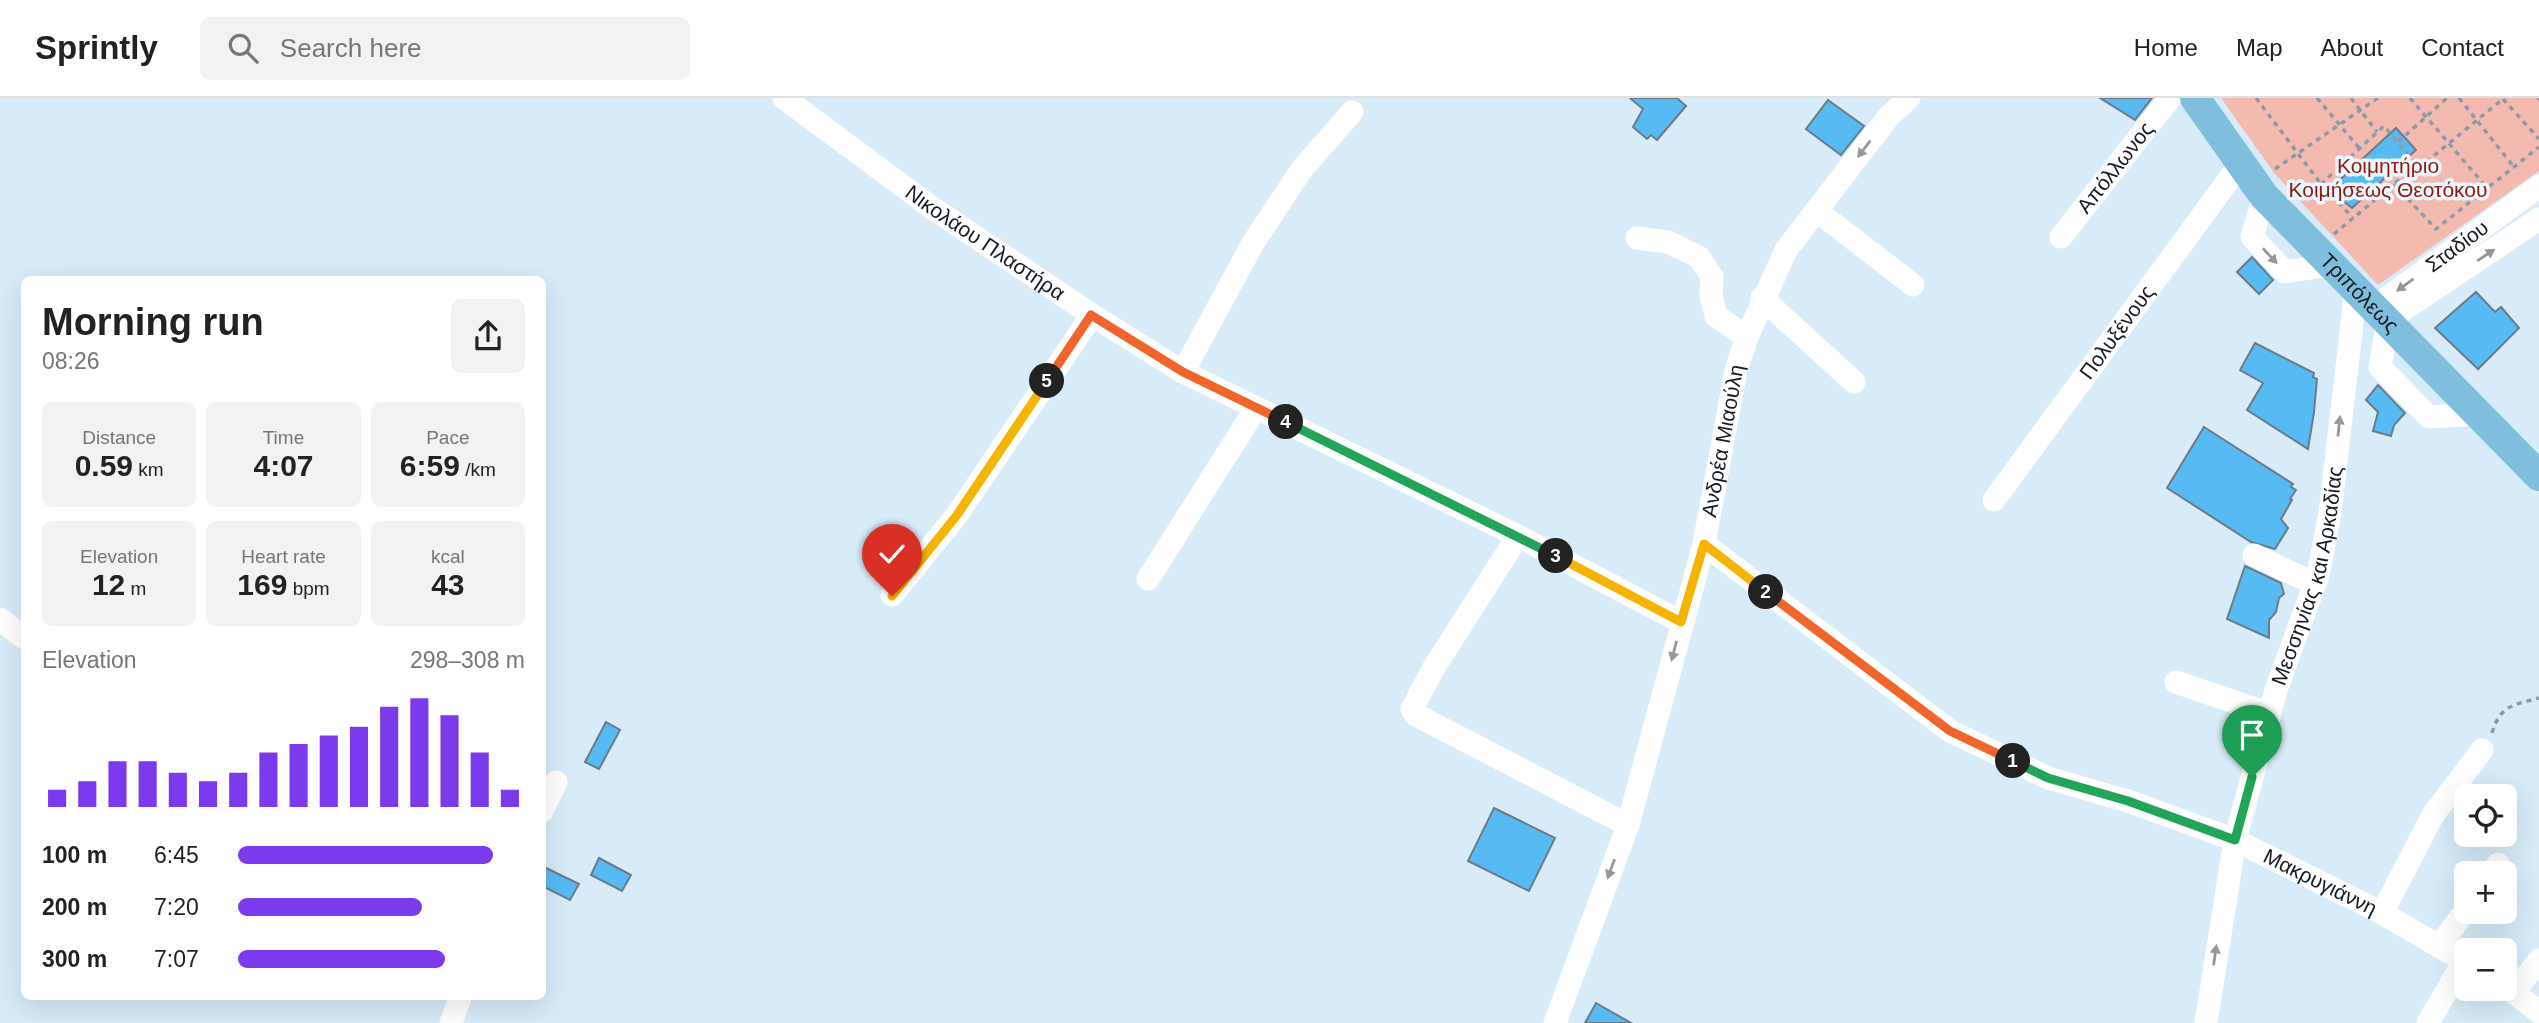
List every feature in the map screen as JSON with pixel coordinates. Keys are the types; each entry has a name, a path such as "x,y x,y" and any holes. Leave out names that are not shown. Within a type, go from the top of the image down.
{"main road":[{"name":"Τριπόλεως","path":"2195,98 2257,178 2330,251 2373,305 2539,476"}],"street":[{"name":"Νικολάου Πλαστήρα","path":"784,98 930,207 1091,315 1183,372 1518,536 1681,622"},
{"name":"Ανδρέα Μιαούλη","path":"1555,1023 1628,825 1704,544 1736,370 1747,337 1786,250 1889,116 1909,98"},
{"name":"Απόλλωνος","path":"2060,237 2170,98"},
{"path":"1183,372 1254,243 1302,169 1352,112"},
{"name":"Πολυξένους","path":"1994,500 2257,178"},
{"name":"Σταδίου","path":"2373,305 2539,186"},
{"path":"1817,211 1913,285"},
{"name":"Σταδίου","path":"2373,305 2539,219"},
{"path":"1637,238 1668,242 1699,257 1712,277 1711,295 1716,316 1747,337"},
{"path":"1762,299 1854,382"},
{"path":"2373,305 2380,367 2429,417 2479,414"},
{"name":"Μεσσηνίας και Αρκαδίας","path":"2206,1023 2235,840 2270,715 2315,584 2330,513 2345,366 2373,305"},
{"path":"892,596 957,515 1091,315"},
{"path":"2345,366 2380,367"},
{"path":"1148,579 1256,408"},
{"path":"1518,536 1433,669 1412,709 1416,715 1628,825"},
{"name":"Μακρυγιάννη","path":"1704,544 1950,731 2048,778 2128,801 2235,840 2382,913 2454,954"},
{"path":"2254,555 2315,584"},
{"path":"0,619 21,636"},
{"path":"2176,682 2270,715"},
{"path":"2382,913 2433,815 2482,750"},
{"path":"546,803 556,782"},
{"path":"2440,946 2456,924"},
{"path":"2517,981 2539,960"},
{"path":"2428,1023 2454,979"},
{"path":"2517,994 2539,1012"},
{"path":"451,1023 459,1000"},
{"path":"2533,1023 2539,1018"}],"path":[{"path":"2256,98 2322,184 2353,218"},
{"path":"2317,98 2360,149"},
{"path":"2351,98 2377,132"},
{"path":"2257,178 2378,98"},
{"path":"2410,98 2487,188"},
{"path":"2398,142 2447,98"},
{"path":"2459,98 2514,167"},
{"path":"2330,251 2353,218 2503,98 2539,139"},
{"path":"2322,184 2384,126 2417,165"},
{"path":"2394,184 2436,229 2539,147"},
{"path":"2482,750 2500,713 2508,705 2539,698"}],"green space":[{"name":"Κοιμητήριο Κοιμήσεως Θεοτόκου","path":"2221,98 2539,98 2539,171 2378,285 2275,174"}],"building":[{"path":"1630,98 1677,98 1686,106 1657,140 1651,135 1647,139 1633,127 1643,109"},
{"path":"2100,98 2152,98 2135,120"},
{"path":"1828,100 1864,126 1841,155 1806,129"},
{"path":"2396,128 2416,150 2352,208 2337,196 2332,187"},
{"path":"2252,257 2273,280 2259,294 2237,272"},
{"path":"2476,292 2495,312 2501,307 2519,328 2478,369 2435,328"},
{"path":"2255,343 2314,373 2313,377 2317,379 2308,449 2247,410 2263,383 2240,370"},
{"path":"2378,385 2405,413 2394,425 2391,436 2373,431 2378,412 2366,400"},
{"path":"2204,427 2293,484 2291,487 2296,490 2281,519 2288,528 2275,549 2251,542 2167,488"},
{"path":"2245,566 2281,583 2284,594 2279,598 2276,612 2269,620 2269,638 2227,619"},
{"path":"606,722 620,730 599,769 585,762"},
{"path":"1494,808 1555,838 1529,891 1468,861"},
{"path":"599,858 631,875 622,891 591,875"},
{"path":"546,868 579,884 570,900 546,888"},
{"path":"1596,1003 1631,1023 1585,1023"}],"route":[{"path":"892,596 957,515 1091,315 1183,372 1518,536 1681,622 1704,544 1838,649 1950,731 2048,778 2128,801 2235,840 2252,777"}]}
